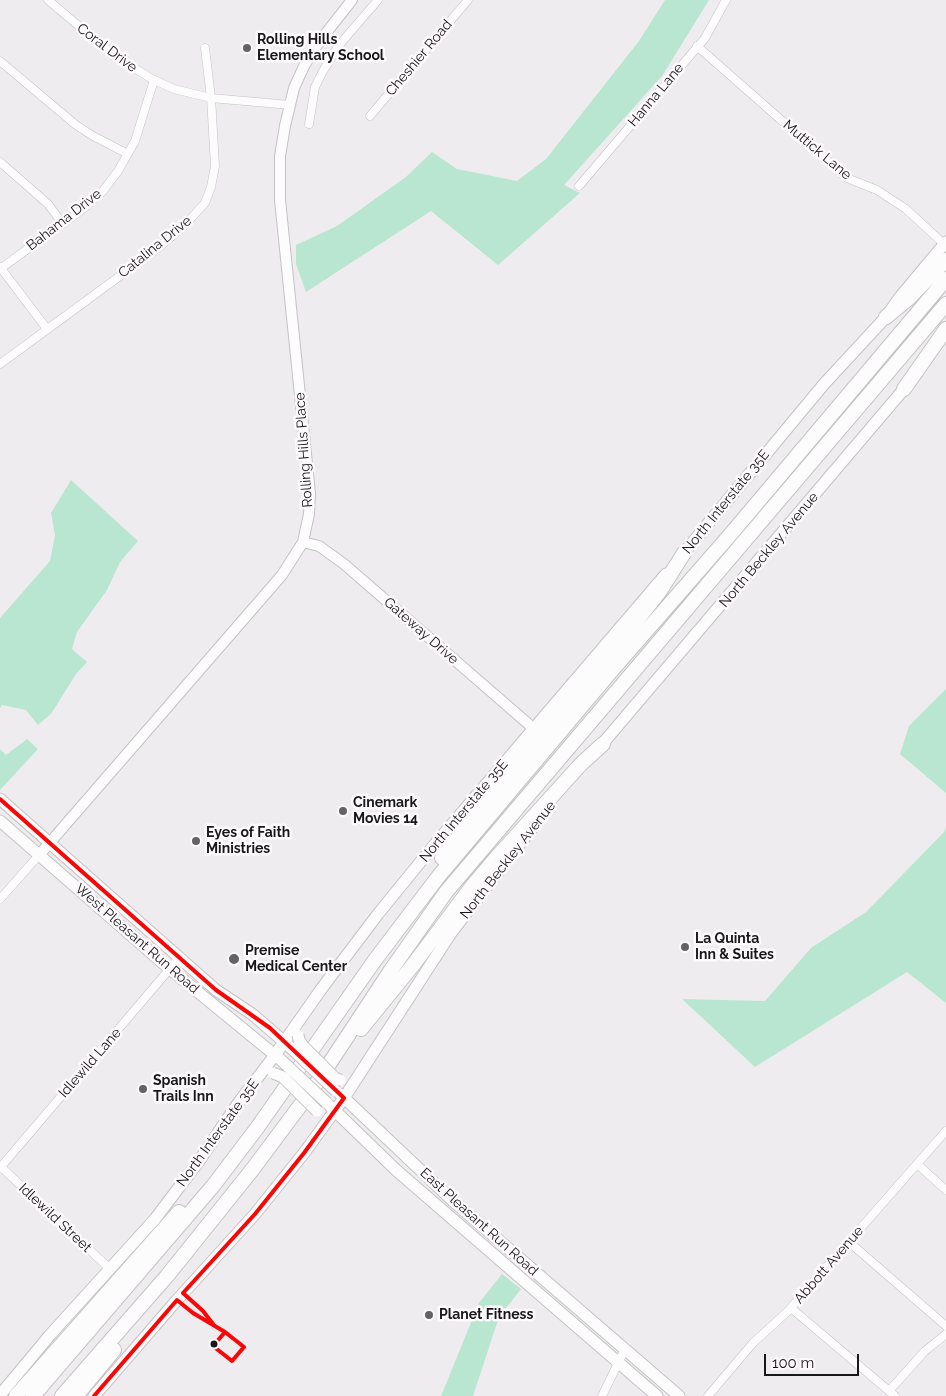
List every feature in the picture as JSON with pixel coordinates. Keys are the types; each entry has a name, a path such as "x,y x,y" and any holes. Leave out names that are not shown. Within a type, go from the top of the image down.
{"highway":[{"path":"886,317 909,298 946,260"},
{"path":"33,1396 213,1186 354,992 375,960 438,876 946,279"},
{"path":"62,1396 167,1276 234,1193 320,1078 391,970 446,892 946,304"},
{"path":"904,389 946,329"},
{"path":"375,960 392,927 452,845 613,651 660,591 684,553"},
{"path":"281,1131 301,1114 352,1041 418,960 490,864 602,744"},
{"path":"16,1396 211,1176 247,1141"},
{"path":"76,1396 129,1332 167,1276"}],"main road":[{"name":"North Interstate 35E","path":"0,1395 50,1335 156,1216 199,1161 246,1093 279,1058 322,988 378,914 533,728 684,553 824,384 886,317 900,297 945,243"},
{"name":"North Beckley Avenue","path":"94,1396 281,1183 331,1107 340,1090 360,1074 451,933 530,829 946,342"},
{"name":"West Pleasant Run Road","path":"0,799 216,990 252,1014 288,1044"},
{"name":"West Pleasant Run Road","path":"0,821 171,970 279,1058"},
{"path":"322,988 319,1003 298,1035 302,1046 335,1078 340,1090"},
{"name":"East Pleasant Run Road","path":"288,1044 340,1090 461,1208 680,1396"},
{"name":"East Pleasant Run Road","path":"279,1058 396,1170 657,1396"},
{"path":"246,1093 266,1074 273,1073 283,1077 317,1111 318,1120 284,1171 281,1183"},
{"path":"340,1090 346,1081 360,1074"},
{"path":"452,1219 461,1208"},
{"path":"503,1263 512,1252"},
{"path":"534,1290 543,1279"}],"street":[{"name":"Coral Drive","path":"48,0 117,58 154,80 174,88 211,98 290,104"},
{"name":"Rolling Hills Place","path":"40,854 282,575 303,542 309,514 310,493 303,409 289,296 280,184 282,143 294,88 305,64 319,42 352,0"},
{"path":"309,124 315,87 323,71 340,44 378,0"},
{"name":"Cheshier Road","path":"370,116 468,0"},
{"name":"Hanna Lane","path":"579,186 705,38 726,0"},
{"name":"Muttick Lane","path":"697,46 846,178 877,190 906,210 945,243"},
{"name":"Catalina Drive","path":"0,364 154,252 188,223 205,203 211,187 215,166 211,98 205,48"},
{"path":"0,61 76,124 93,136 128,154"},
{"name":"Bahama Drive","path":"0,268 94,200 118,171 128,154 147,107 154,80"},
{"path":"0,162 48,204 62,223"},
{"path":"0,268 46,329"},
{"name":"Gateway Drive","path":"303,542 319,546 344,564 533,728"},
{"path":"0,898 40,854"},
{"name":"Idlewild Lane","path":"0,1168 180,958"},
{"name":"Abbott Avenue","path":"708,1396 753,1343 791,1308 946,1131"},
{"path":"917,1164 946,1190"},
{"name":"Idlewild Street","path":"0,1168 110,1269"},
{"path":"849,1242 946,1326"},
{"path":"791,1308 892,1394 925,1351 946,1334"},
{"path":"602,1396 625,1349"}],"green space":[{"path":"665,0 709,0 662,76 564,185 580,193 498,265 431,211 306,292 296,264 296,245 337,226 406,177 432,152 457,169 517,181 546,159 639,41"},
{"path":"71,480 138,541 120,562 107,590 77,632 72,649 87,662 76,674 51,714 38,725 26,710 2,705 0,708 0,618 50,561 55,535 51,513"},
{"path":"946,689 946,793 900,754 909,726"},
{"path":"27,739 38,749 0,790 0,749 6,755"},
{"path":"946,827 946,1003 907,972 755,1067 682,999 765,1001 811,948 866,912 944,832"},
{"path":"502,1274 521,1289 499,1317 473,1396 441,1396 479,1303"}],"transit line":[{"path":"0,799 216,990 270,1028 344,1098 304,1153 255,1214 183,1293 203,1311 213,1324"},
{"path":"94,1396 177,1300 193,1313 225,1332"},
{"path":"225,1332 244,1347 232,1361 213,1346 225,1332"}],"place":[{"name":"Rolling Hills Elementary School","path":"247,48"},
{"name":"Cinemark Movies 14","path":"343,811"},
{"name":"Eyes of Faith Ministries","path":"196,841"},
{"name":"La Quinta Inn & Suites","path":"685,947"},
{"name":"Premise Medical Center","path":"234,959"},
{"name":"Spanish Trails Inn","path":"143,1089"},
{"name":"Planet Fitness","path":"429,1315"}]}
